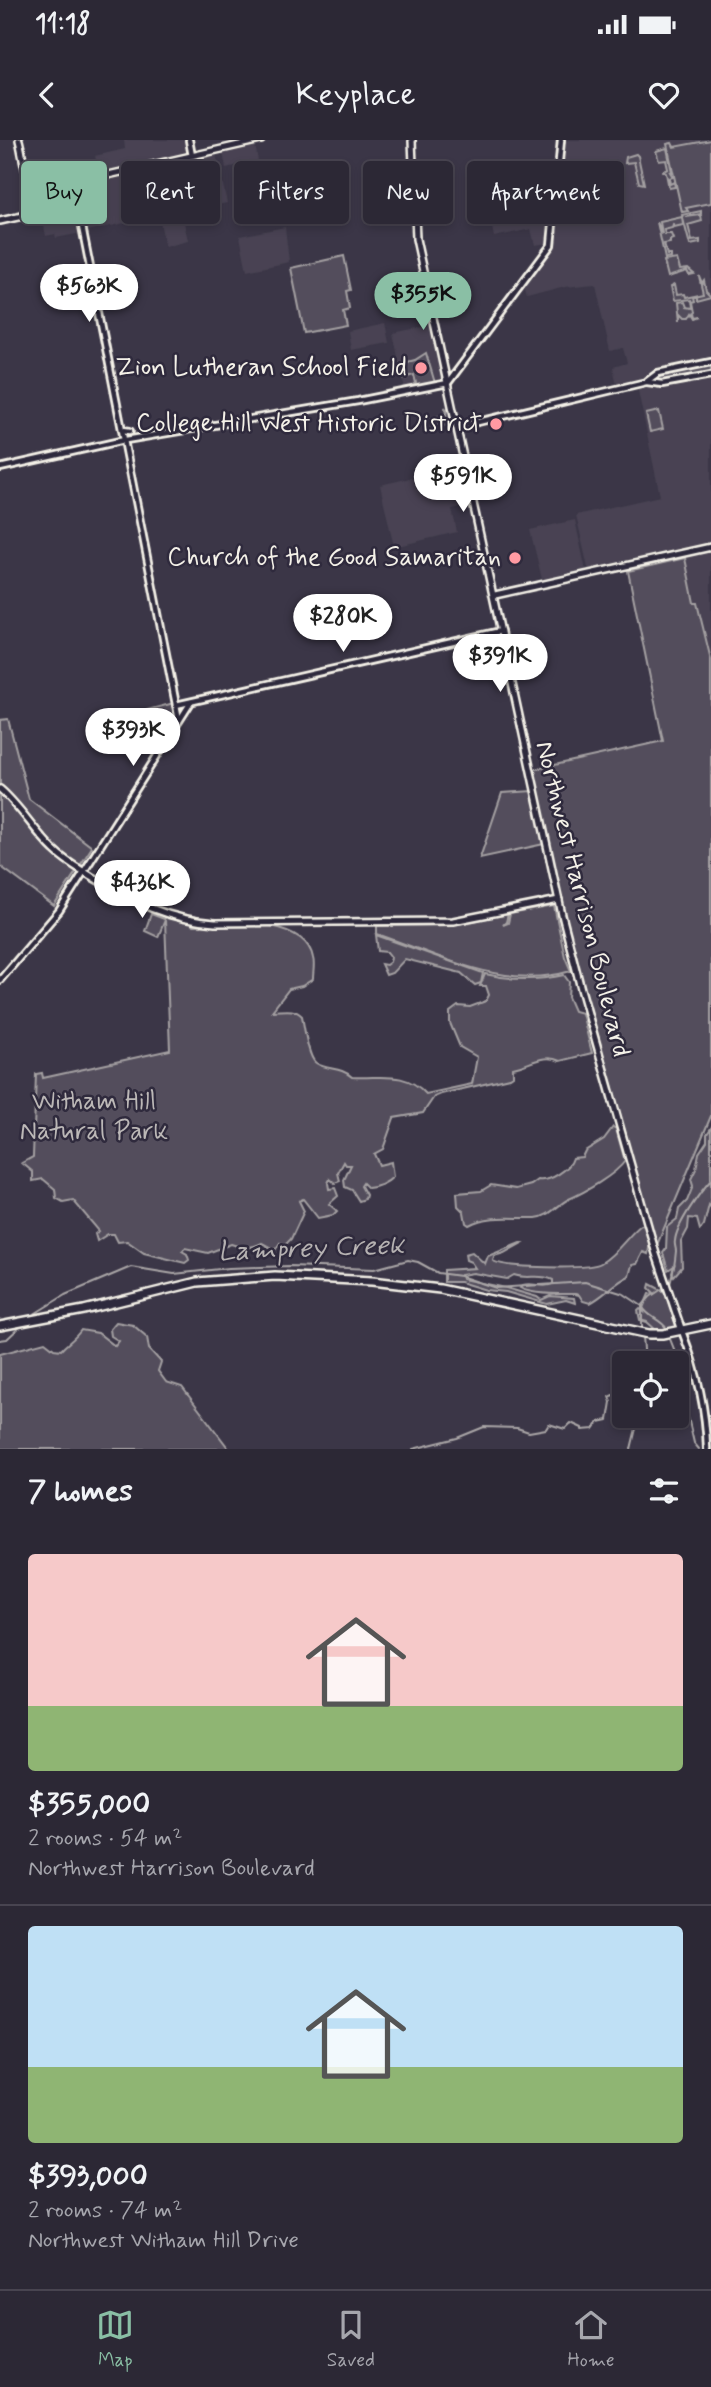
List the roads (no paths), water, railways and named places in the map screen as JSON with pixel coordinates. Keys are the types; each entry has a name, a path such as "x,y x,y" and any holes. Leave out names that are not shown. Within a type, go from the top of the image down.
{"main road":[{"path":"19,140 24,161"},
{"path":"107,175 261,140"},
{"name":"Northwest Harrison Boulevard","path":"412,140 416,239 495,594 513,692 559,900 581,989 656,1254 682,1331"},
{"path":"0,221 21,216"},
{"path":"495,594 711,547"},
{"path":"0,789 56,852 84,872 143,906 172,916 205,922 453,921 559,900"},
{"path":"0,1326 84,1310 197,1282 275,1276 372,1281 439,1289 641,1333 663,1334 711,1324"}],"street":[{"path":"189,140 192,156"},
{"path":"0,468 125,441 448,383 551,245 561,140"},
{"path":"82,224 179,720"},
{"path":"646,382 658,373 711,362"},
{"path":"457,427 635,384 662,384 711,375"},
{"path":"122,430 130,431"},
{"path":"176,705 502,631"},
{"path":"0,980 39,936 84,872 191,702"},
{"path":"682,1331 695,1364 704,1402 707,1449"}],"waterway":[{"path":"711,1165 711,1171"},
{"path":"670,1284 676,1234 711,1180"},
{"name":"Lamprey Creek","path":"31,1316 65,1295 131,1267 174,1274 229,1268 290,1266 374,1269 408,1260 418,1262 438,1273 460,1276 496,1288 585,1282 624,1294 642,1306 642,1329"},
{"path":"662,1289 642,1306 667,1329"},
{"name":"Lamprey Creek","path":"0,1340 7,1339 22,1325"},
{"path":"668,1334 674,1351"},
{"path":"643,1336 644,1351"},
{"path":"413,1449 457,1438 484,1427 517,1428 529,1432 546,1429 549,1424 565,1429 571,1423 582,1430 594,1429 599,1422 608,1420 611,1402 609,1397 612,1396"},
{"path":"689,1422 694,1443 699,1449"},
{"path":"631,1449 636,1428"}],"place":[{"name":"Zion Lutheran School Field","path":"421,368"},
{"name":"College Hill West Historic District","path":"496,424"},
{"name":"Church of the Good Samaritan","path":"515,558"}],"park label":[{"name":"Witham Hill Natural Park","path":"94,1116"}]}
